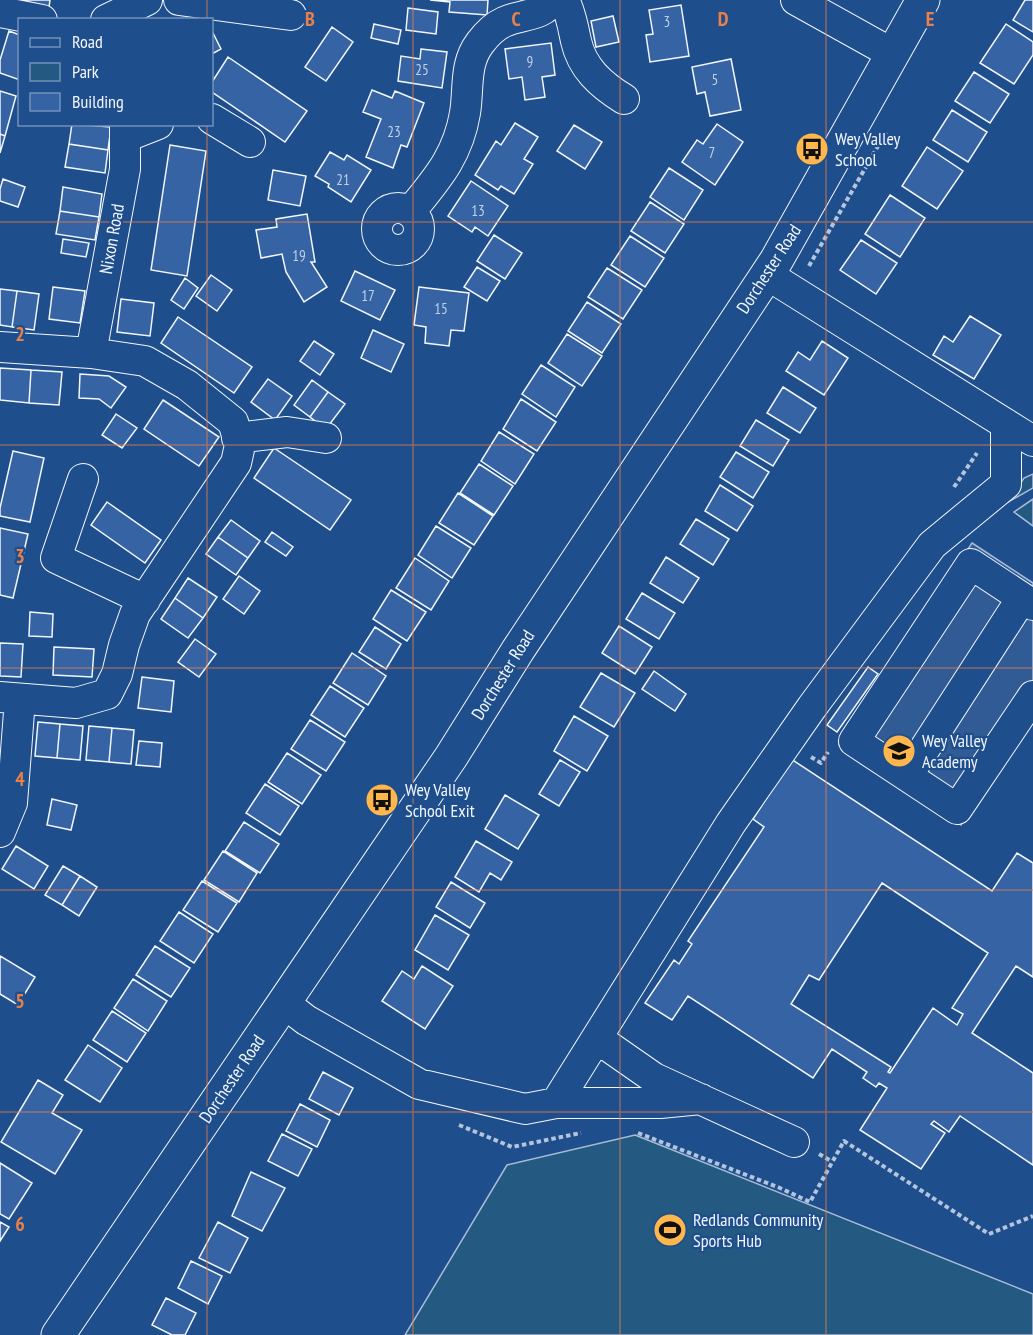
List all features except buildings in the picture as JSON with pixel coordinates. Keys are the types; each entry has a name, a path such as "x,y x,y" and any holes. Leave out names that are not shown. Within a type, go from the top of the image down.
{"main road":[{"name":"Dorchester Road","path":"58,1335 451,757 518,650 795,230 923,0"}],"street":[{"path":"110,18 147,0"},
{"path":"179,0 291,15"},
{"path":"410,212 442,173 451,158 465,112 468,73 479,44 491,30 504,22 534,14 549,6 552,0"},
{"path":"564,0 569,9 577,45 589,71 605,87 624,99"},
{"path":"796,0 893,54"},
{"path":"0,12 32,18"},
{"path":"213,120 250,142"},
{"path":"125,131 149,126"},
{"name":"Nixon Road","path":"91,353 125,169 125,131"},
{"path":"766,274 1033,441"},
{"path":"0,347 91,353 145,361 187,385 233,422 240,445 236,463 135,614 117,674 108,694 76,703 10,698 12,803 0,832"},
{"path":"556,1103 731,823 812,707 932,545 1006,484 1006,424"},
{"path":"237,438 287,432 326,438"},
{"path":"83,479 56,558 144,600"},
{"path":"907,776 1028,601 971,564 854,741 907,776 957,809 1033,696"},
{"path":"918,565 954,590"},
{"path":"284,1003 306,1020 419,1084 525,1109 556,1103 660,1103 701,1099"},
{"path":"598,1039 654,1078 794,1142"}],"path":[{"path":"950,494 982,445"},
{"path":"458,1124 512,1147 582,1133"},
{"path":"634,1131 810,1202 844,1141 989,1234 1033,1216"}],"green space":[{"path":"1033,474 1033,488 1008,502 1024,478"},
{"path":"1033,499 1033,526 1014,512"},
{"name":"Redlands Community Sports Hub","path":"635,1135 1033,1294 1033,1335 405,1335 507,1165"}],"shaded area":[{"path":"972,543 1033,583 1033,714 961,825 839,745"}],"place":[{"name":"Wey Valley School","path":"812,149"},
{"name":"Wey Valley Academy","path":"899,751"},
{"name":"Wey Valley School Exit","path":"382,800"},
{"name":"Redlands Community Sports Hub","path":"670,1230"}]}
